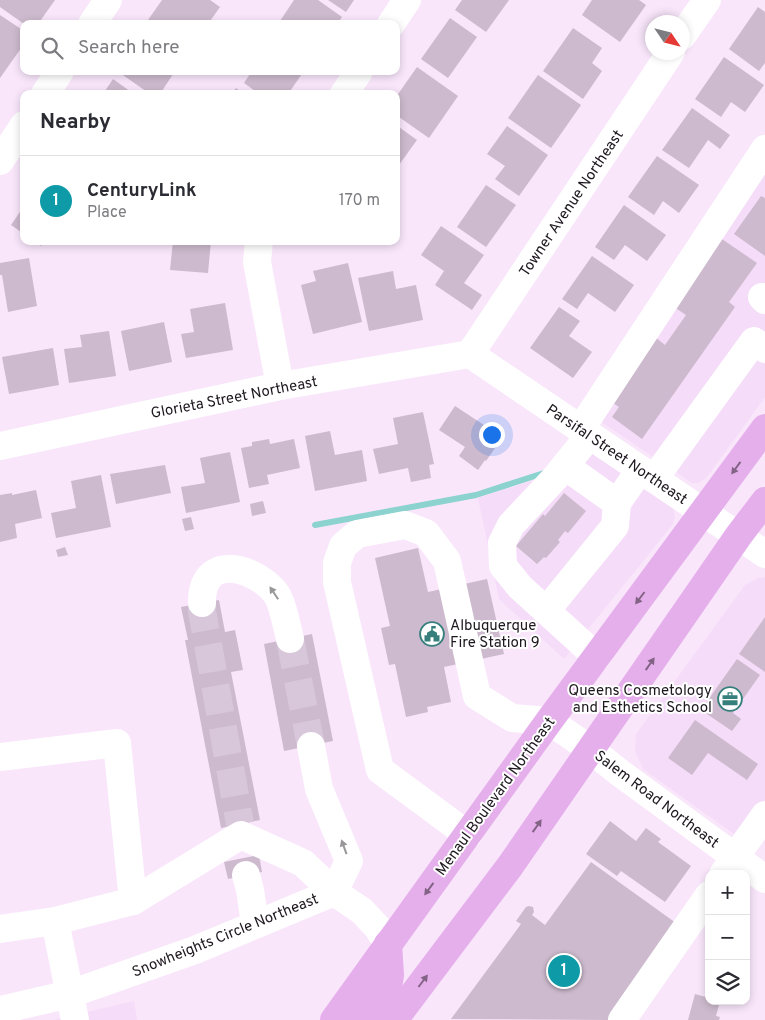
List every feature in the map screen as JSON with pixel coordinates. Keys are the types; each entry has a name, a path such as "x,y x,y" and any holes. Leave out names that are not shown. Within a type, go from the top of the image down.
{"main road":[{"name":"Menaul Boulevard Northeast","path":"334,1020 549,721 765,428"},
{"path":"394,1020 510,866 739,535 765,501"},
{"path":"365,1020 388,988 390,975 388,944"}],"street":[{"path":"95,20 108,0"},
{"path":"394,20 407,0"},
{"path":"690,24 706,0"},
{"name":"Towner Avenue Northeast","path":"470,354 667,60"},
{"path":"48,90 57,75"},
{"path":"347,90 356,75"},
{"path":"0,161 20,131"},
{"path":"597,656 520,587 503,566 502,543 511,525 565,466 584,433 765,149"},
{"path":"259,245 257,262 280,386"},
{"path":"546,611 615,526 617,503 647,474 754,341 765,349"},
{"name":"Glorieta Street Northeast","path":"0,446 280,386 470,354"},
{"name":"Parsifal Street Northeast","path":"470,354 765,554"},
{"path":"565,466 617,503"},
{"path":"468,835 380,770 337,582 336,563 343,546 357,534 405,525 426,533 447,560 477,696 512,718 549,721"},
{"path":"202,603 202,592 208,580 218,570 234,568 258,576 276,592 290,639"},
{"name":"Salem Road Northeast","path":"549,721 590,749 729,865 765,879"},
{"path":"0,757 117,743 133,901"},
{"path":"310,746 319,789 349,861 334,892"},
{"path":"729,865 765,816"},
{"path":"242,848 255,924"},
{"path":"0,929 55,921 133,901 242,848 303,863 334,892 362,911 378,928 388,944"},
{"name":"Snowheights Circle Northeast","path":"0,1010 72,1007 195,950 334,892"},
{"path":"622,1020 705,901"},
{"path":"55,921 72,1007"}],"shaded area":[{"path":"765,136 765,397 707,477 699,483 692,483 582,409"},
{"path":"575,441 673,508 675,517 673,524 564,659 499,599 478,498 551,475"},
{"path":"765,577 765,807 741,839 643,769 635,751 636,734 745,585 758,578"},
{"path":"134,1001 137,1020 53,1020"}],"building":[{"path":"0,0 55,0 41,20 20,21 0,7"},
{"path":"162,0 210,0 220,7 211,20 148,20"},
{"path":"294,0 318,0 342,17 340,20 281,20"},
{"path":"328,0 354,0 346,12"},
{"path":"462,0 509,0 486,32 455,10"},
{"path":"592,0 639,0 646,5 620,42 582,15"},
{"path":"758,7 765,12 765,63 759,71 729,49"},
{"path":"0,15 20,28 20,50 0,78"},
{"path":"450,18 477,37 448,78 421,59"},
{"path":"573,28 602,48 592,63 602,71 583,99 543,71"},
{"path":"724,57 764,85 745,112 731,102 721,117 695,99"},
{"path":"417,67 458,96 429,138 400,118 400,91"},
{"path":"123,75 172,75 163,90 144,90"},
{"path":"249,75 301,75 291,90 254,90 244,83"},
{"path":"538,75 581,105 551,148 508,118"},
{"path":"113,79 128,90 106,90"},
{"path":"692,108 730,135 720,149 708,140 689,168 662,150"},
{"path":"507,126 548,155 519,196 495,179 505,166 487,154"},
{"path":"400,128 417,140 400,163"},
{"path":"657,156 699,185 679,213 663,201 654,215 628,197"},
{"path":"486,185 516,205 486,247 457,227"},
{"path":"761,196 765,198 765,256 734,234"},
{"path":"624,205 666,235 647,261 625,245 614,260 595,247"},
{"path":"20,212 20,231 11,225"},
{"path":"441,226 484,255 464,283 482,295 472,310 435,285 444,271 421,255"},
{"path":"719,237 757,263 729,302 735,307 642,439 612,417 619,407 610,401 655,337 665,345 686,315 671,305"},
{"path":"173,245 211,245 208,273 170,270"},
{"path":"592,256 634,285 615,312 588,293 577,309 562,299"},
{"path":"29,258 37,306 8,312 2,275 0,275 0,263"},
{"path":"348,263 362,322 313,334 301,285 316,281 313,271"},
{"path":"393,271 396,289 416,285 423,320 369,331 358,278"},
{"path":"225,303 233,350 186,358 181,334 194,332 190,309"},
{"path":"559,307 580,321 569,336 592,352 573,378 530,348"},
{"path":"164,322 172,362 129,371 121,331"},
{"path":"109,331 116,376 69,383 64,349 82,347 80,335"},
{"path":"53,348 59,385 9,394 2,357"},
{"path":"455,406 501,435 502,438 478,470 459,456 465,447 439,430"},
{"path":"423,412 434,464 429,465 431,478 411,482 408,468 379,474 373,449 398,444 393,418"},
{"path":"330,431 335,455 362,450 367,481 315,491 305,436"},
{"path":"269,439 270,444 294,439 300,468 267,475 269,484 249,488 241,448 252,446 252,442"},
{"path":"230,452 240,502 186,513 181,487 205,483 200,458"},
{"path":"165,465 171,493 116,504 110,474"},
{"path":"101,475 111,527 56,538 51,513 76,508 71,481"},
{"path":"36,490 42,518 15,524 17,538 0,542 0,495 12,493 12,495"},
{"path":"564,493 586,511 568,533 565,531 558,540 560,542 546,558 544,557 537,564 516,546"},
{"path":"263,501 266,513 252,516 250,504"},
{"path":"191,517 194,529 185,531 182,519"},
{"path":"65,547 68,555 58,557 56,550"},
{"path":"418,548 428,592 487,579 504,654 444,667 451,702 427,707 428,712 406,717 395,664 389,665 381,628 390,626 375,558"},
{"path":"219,600 225,632 235,630 243,670 231,672 260,820 221,828 185,640 188,640 181,607"},
{"path":"765,617 765,672 739,654"},
{"path":"312,634 333,741 284,751 264,644"},
{"path":"737,659 760,675 733,713 741,719 732,731 701,710"},
{"path":"695,720 758,764 747,780 708,753 692,775 668,758"},
{"path":"610,821 636,841 646,828 661,839 658,842 691,866 665,902 621,871 617,876 586,854"},
{"path":"259,855 262,872 228,879 224,862"},
{"path":"591,862 676,923 609,1020 451,1019 521,924 516,921 526,907 533,907 534,912 532,915 545,925"},
{"path":"695,994 705,997 705,1005 719,1005 716,1016 720,1017 719,1020 688,1020"}],"waterway":[{"path":"315,525 476,495 547,472"}],"tunnel":[{"path":"202,603 240,824"},
{"path":"290,639 311,746"}],"place":[{"name":"Albuquerque Fire Station 9","path":"432,634"},
{"name":"Queens Cosmetology and Esthetics School","path":"730,699"},
{"name":"CenturyLink","path":"564,971"}]}
